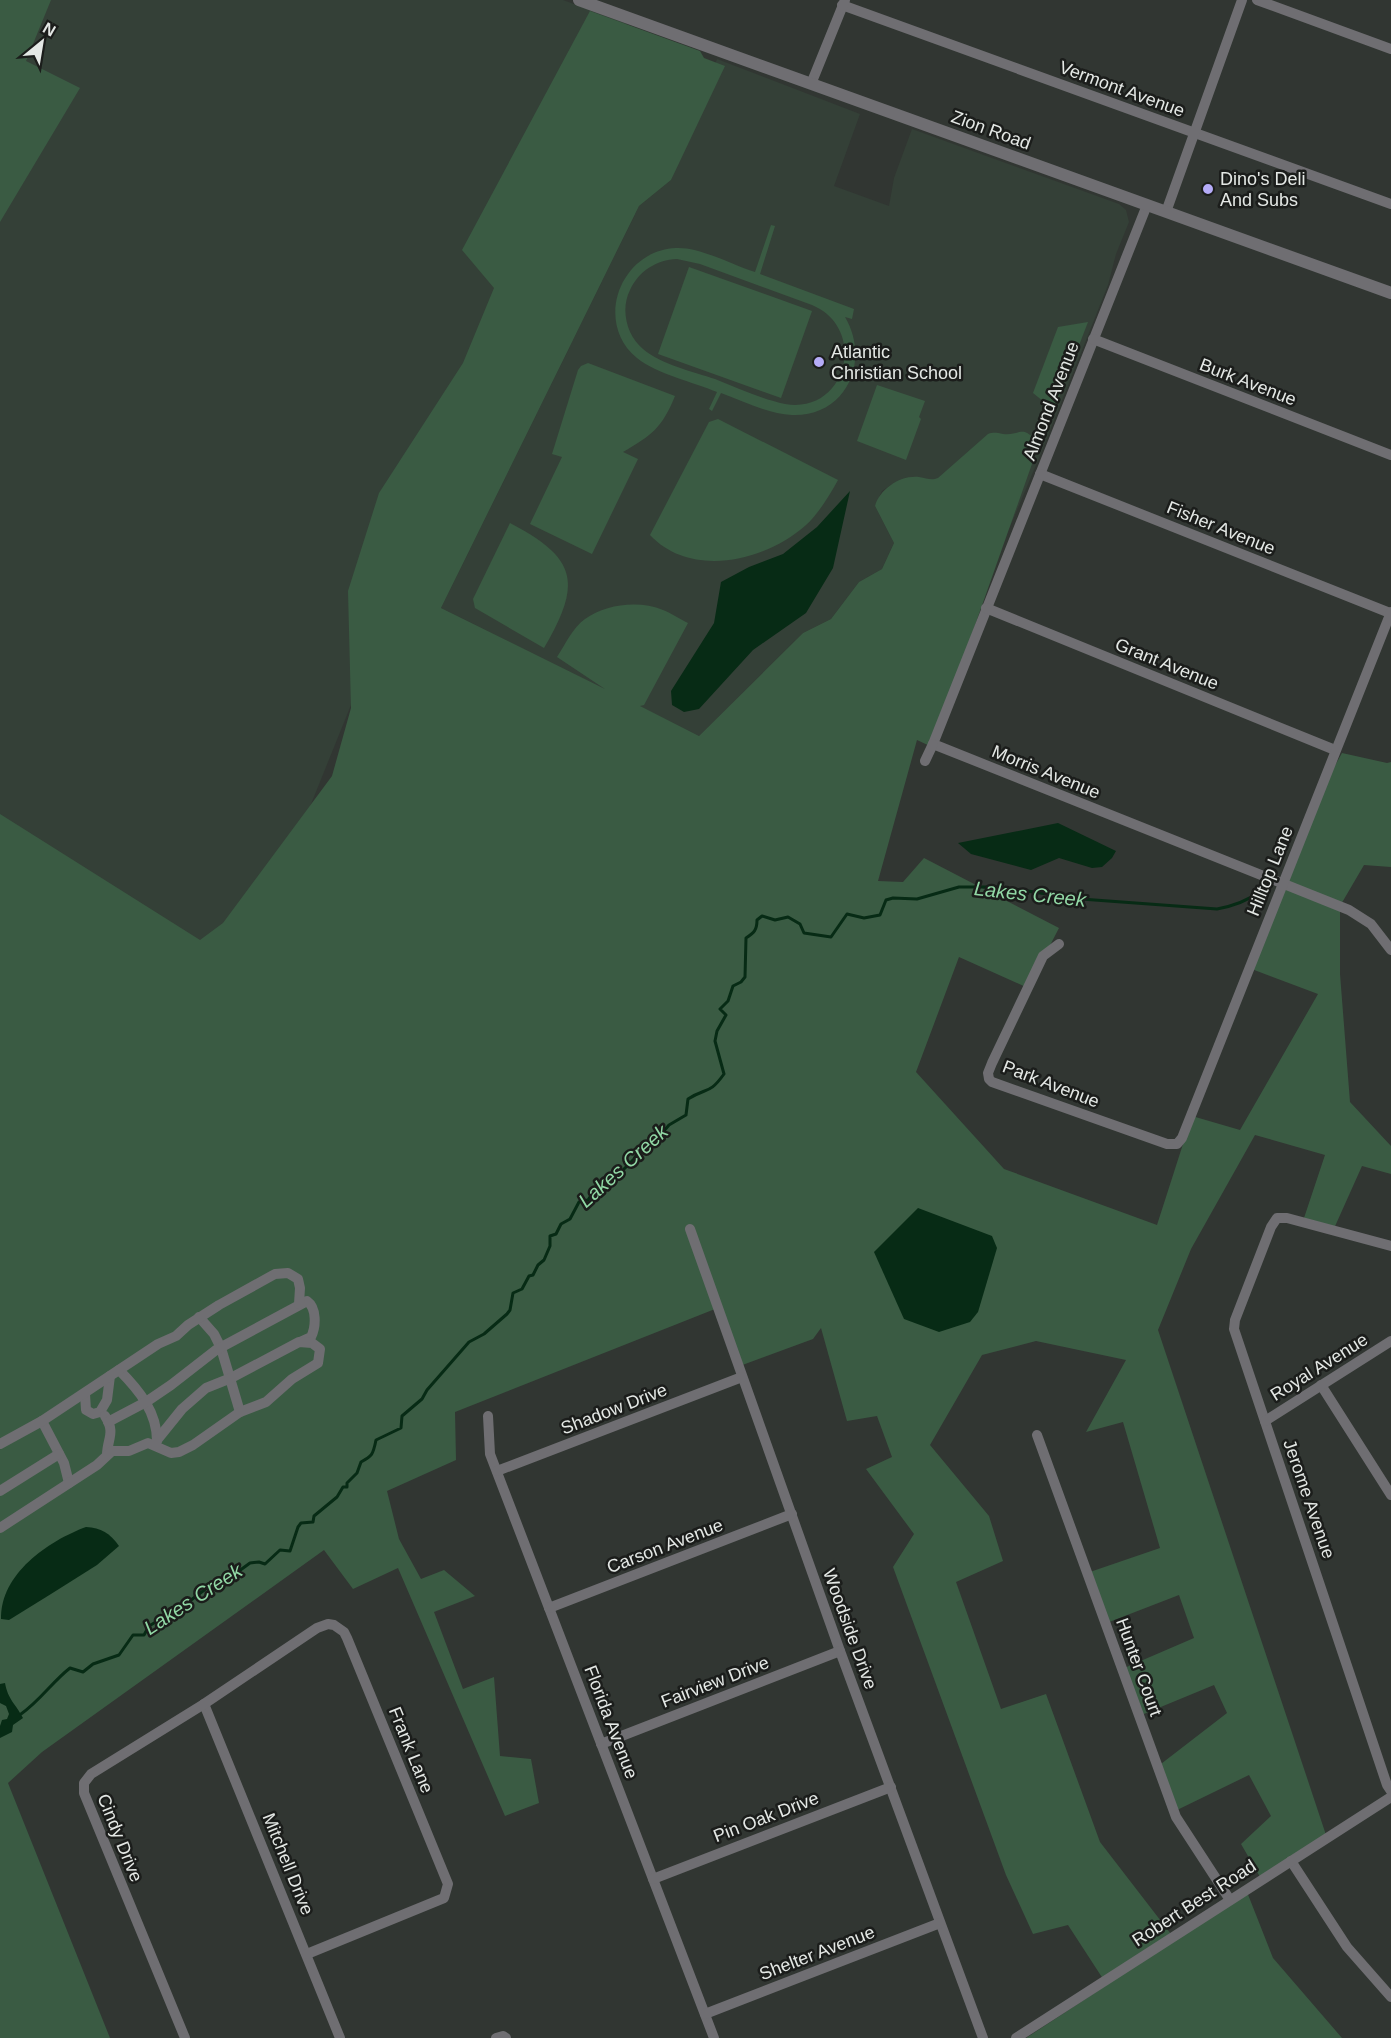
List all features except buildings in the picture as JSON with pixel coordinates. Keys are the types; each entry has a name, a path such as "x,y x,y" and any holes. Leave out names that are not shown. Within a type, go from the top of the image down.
{"street":[{"name":"Zion Road","path":"579,0 598,3 811,84 1391,293"},
{"path":"1166,212 1242,0"},
{"path":"1257,0 1391,49"},
{"path":"811,84 844,3"},
{"name":"Vermont Avenue","path":"844,3 1391,204"},
{"name":"Almond Avenue","path":"986,608 1147,205"},
{"name":"Burk Avenue","path":"1093,339 1391,455"},
{"name":"Fisher Avenue","path":"1040,474 1391,613"},
{"path":"925,760 986,608"},
{"name":"Grant Avenue","path":"986,608 1335,750"},
{"name":"Hilltop Lane","path":"1179,1143 1391,613"},
{"name":"Morris Avenue","path":"933,744 1361,916 1379,932 1391,950"},
{"name":"Park Avenue","path":"1059,944 1043,956 988,1073 989,1079 1167,1144 1179,1143"},
{"name":"Jerome Avenue","path":"1391,1246 1283,1217 1276,1218 1234,1325 1387,1785 1391,1791"},
{"name":"Woodside Drive","path":"690,1229 840,1651 983,2038"},
{"path":"0,1444 85,1394 158,1344 176,1336 200,1317 280,1272 291,1275 299,1281 300,1304"},
{"path":"108,1422 146,1402 221,1348 300,1304 307,1301 311,1304 315,1328 311,1337 231,1378 204,1389 182,1409 156,1443"},
{"path":"200,1317 214,1334 221,1348 240,1412"},
{"name":"Royal Avenue","path":"1265,1420 1391,1341"},
{"path":"0,1528 69,1483 112,1451 129,1451 148,1443 156,1443 171,1453 179,1452 240,1412 266,1402 292,1379 318,1362 321,1353 319,1348 312,1343 299,1342"},
{"path":"115,1373 136,1386 146,1402 153,1419 156,1443"},
{"path":"85,1394 87,1410 93,1414 100,1412 107,1400 115,1373"},
{"name":"Shadow Drive","path":"497,1471 742,1377"},
{"path":"1321,1385 1391,1495"},
{"path":"100,1412 108,1422 112,1436 107,1455"},
{"name":"Florida Avenue","path":"488,1416 490,1454 714,2038"},
{"path":"42,1421 59,1454 69,1483"},
{"name":"Hunter Court","path":"1037,1435 1176,1817 1230,1900"},
{"path":"0,1491 59,1454"},
{"name":"Carson Avenue","path":"549,1608 792,1514"},
{"name":"Frank Lane","path":"204,1704 317,1628 328,1624 334,1625 344,1632 347,1638 422,1819 448,1884 444,1898 307,1954"},
{"name":"Fairview Drive","path":"601,1744 840,1651"},
{"name":"Mitchell Drive","path":"204,1704 340,2038"},
{"name":"Cindy Drive","path":"184,2038 84,1793 84,1784 91,1774 204,1704"},
{"name":"Pin Oak Drive","path":"653,1879 891,1787"},
{"name":"Robert Best Road","path":"1016,2038 1391,1797"},
{"path":"1291,1861 1347,1947 1391,1997"},
{"name":"Shelter Avenue","path":"705,2013 940,1923"},
{"path":"496,2038 502,2036 506,2038"}],"shaded area":[{"path":"0,0 563,0 626,23 109,1305 0,1261"},
{"path":"0,0 51,0 26,61 80,88 0,222"},
{"path":"590,11 700,51 704,58 725,66 671,180 639,206 441,608 605,689 557,657 577,627 593,614 623,605 644,605 669,613 688,623 644,705 640,706 699,736 803,633 831,619 859,582 882,569 894,543 875,506 886,489 905,478 938,478 988,434 1025,432 1033,438 1039,444 932,747 917,740 878,881 903,882 924,858 1059,928 1028,988 959,957 916,1072 1004,1169 1157,1225 1192,1116 1240,1130 1318,994 1249,968 1317,798 1342,753 1391,762 1391,867 1364,865 1340,906 1340,974 1350,1102 1391,1146 1391,1174 1362,1166 1332,1233 1302,1224 1325,1155 1255,1135 1191,1249 1158,1330 1328,1841 1263,1882 1241,1844 1271,1816 1249,1775 1175,1811 1157,1767 1227,1713 1214,1685 1139,1716 1122,1669 1194,1638 1179,1595 1104,1624 1087,1573 1160,1548 1123,1422 1086,1432 1126,1360 1036,1341 982,1355 930,1445 989,1516 1003,1561 956,1582 1001,1709 1046,1694 1100,1842 1174,1938 1247,1892 1273,1958 1342,2038 1026,2038 1107,1985 1068,1925 1033,1934 1006,1875 893,1567 914,1534 866,1469 892,1457 877,1416 847,1421 821,1328 813,1339 737,1367 715,1309 455,1412 456,1460 387,1491 399,1539 421,1579 444,1570 475,1596 434,1612 463,1689 494,1677 500,1756 531,1759 539,1803 505,1816 398,1568 353,1589 324,1550 42,1752 8,1783 110,2038 0,2038 0,814 200,940 223,923 332,776 351,708 348,591 379,493 463,363 494,288 462,250"},
{"name":"Atlantic Christian School","path":"717,59 860,114 834,186 889,206 894,178 912,129 1119,204 1126,210 1129,222 1116,254 1108,285 1009,529 901,481 882,491 875,506 894,543 882,569 859,582 831,619 803,633 699,736 441,608 639,206 671,180"},
{"path":"771,225 775,226 760,274 854,309 852,319 845,317 852,334 855,351 854,368 849,383 827,407 811,413 783,414 765,410 721,393 712,411 709,409 717,392 645,364 624,343 617,326 616,308 619,290 628,274 641,261 657,252 676,248 696,250 755,272","holes":["677,259 700,264 812,305 830,317 840,332 845,350 843,368 835,384 823,397 806,404 776,402 668,363 637,344 629,330 626,306 630,290 638,277 655,264 669,260"]},
{"path":"689,267 812,311 781,398 658,354"},
{"path":"1088,322 1054,410 1033,393 1058,327"},
{"path":"588,363 675,396 655,430 623,452 638,459 592,554 530,524 562,457 552,454 578,370"},
{"path":"877,385 925,401 906,460 857,441"},
{"path":"718,419 838,480 815,515 789,538 750,556 707,561 686,557 667,549 650,535 709,422"},
{"path":"850,491 833,568 806,613 753,650 699,709 684,712 672,705 671,691 714,623 721,582 749,567 783,554 817,527"},
{"path":"510,523 550,549 561,561 567,575 568,590 564,607 544,648 475,608 473,599"},
{"path":"1058,823 1116,851 1102,867 1092,868 1059,858 1031,870 971,854 958,843"},
{"path":"918,1208 992,1236 997,1248 978,1312 970,1322 939,1332 904,1319 874,1252"},
{"path":"86,1527 105,1532 119,1546 97,1565 9,1620 1,1619 3,1603 9,1588 17,1574 29,1561 57,1541"},
{"path":"5,1683 10,1698 23,1718 13,1725 12,1732 0,1738 2,1720 7,1719 9,1714 6,1706 0,1703 0,1684"}],"waterway":[{"name":"Lakes Creek","path":"21,1714 70,1668 83,1672 93,1664 119,1655 133,1635 144,1635 149,1626 183,1606 219,1579 239,1571 250,1563 265,1564 280,1550 290,1551 301,1523 313,1522 314,1516 337,1497 343,1487 347,1487 347,1483 357,1473 361,1462 372,1454 376,1440 401,1428 402,1416 422,1399 427,1390 469,1342 484,1334 507,1314 513,1293 522,1289 529,1276 533,1275 538,1265 544,1260 550,1246 550,1236 556,1234 561,1224 570,1219 579,1202 588,1200 603,1179 613,1180 634,1159 644,1142 657,1139 669,1125 686,1115 688,1099 711,1088 719,1081 724,1074 715,1041 717,1031 726,1015 720,1009 728,1001 733,986 745,977 746,938 754,931 757,920 762,916 775,920 788,917 800,924 804,933 831,937 847,914 864,918 880,915 886,900 917,899 959,887 1000,887 1081,899 1217,909 1239,903 1259,892"}],"place":[{"name":"Dino's Deli And Subs","path":"1208,189"},
{"name":"Atlantic Christian School","path":"819,362"}]}
